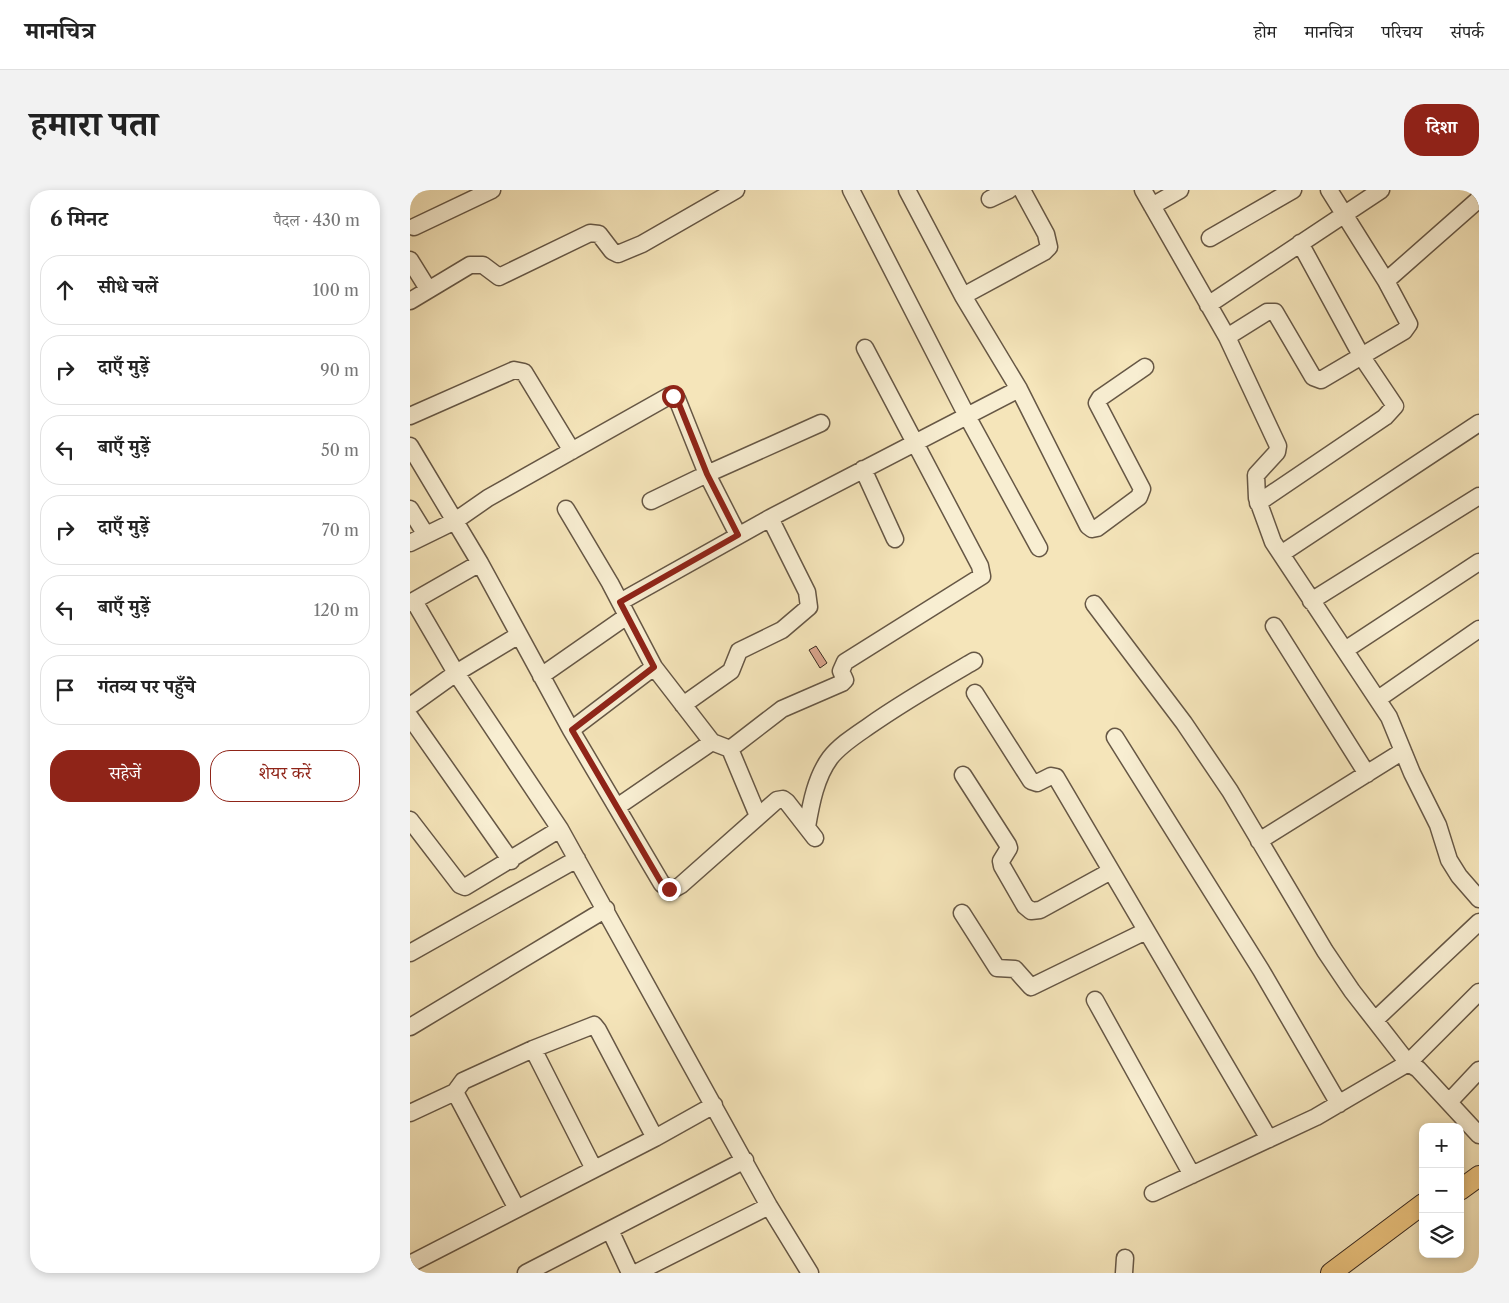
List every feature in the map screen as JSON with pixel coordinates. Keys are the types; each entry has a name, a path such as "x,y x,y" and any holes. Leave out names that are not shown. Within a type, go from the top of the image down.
{"main road":[{"path":"1470,1182 1479,1161"},
{"path":"1331,1273 1419,1207"},
{"path":"1350,1273 1419,1222"}],"street":[{"path":"411,225 492,190"},
{"path":"410,301 470,265 483,265 500,277 590,234 599,234 612,251 618,254 642,244 736,190"},
{"path":"851,190 967,416 1039,548"},
{"path":"907,190 963,296 1019,389 1088,526 1092,529 1097,528 1139,497 1142,489 1097,403 1100,398 1145,367"},
{"path":"990,199 1008,190"},
{"path":"963,296 1049,247 1046,234 1022,190"},
{"path":"1143,190 1227,337 1278,446 1277,452 1256,476 1255,492 1273,542 1389,717 1438,825 1449,860 1459,876 1479,899"},
{"path":"1152,206 1180,190"},
{"path":"1210,238 1293,190"},
{"path":"1227,337 1272,311 1278,314 1317,380 1324,379 1362,357 1404,331 1409,324 1386,281 1329,190"},
{"path":"1208,305 1381,190"},
{"path":"1386,281 1479,199"},
{"path":"1258,503 1394,409 1394,404 1362,357 1300,243"},
{"path":"410,260 428,289"},
{"path":"730,750 782,709 842,683 845,680 841,671 845,662 982,576 980,566 865,348"},
{"path":"410,416 514,370 520,370 524,372 572,451"},
{"path":"541,676 624,609 738,535 1019,389"},
{"path":"410,543 455,521 488,498 668,396 673,396 677,399 707,474 738,535"},
{"path":"651,501 821,423"},
{"path":"1281,554 1479,423"},
{"path":"410,446 480,563 541,676 662,884 672,890 681,885 777,800 783,799 811,832 811,802 820,775 831,757 847,742 912,697 974,661"},
{"path":"862,469 895,539"},
{"path":"1311,601 1479,496"},
{"path":"410,509 426,535"},
{"path":"566,509 624,609 654,667 712,742 730,750 758,816"},
{"path":"683,705 721,680 731,671 739,651 782,630 809,606 806,592 770,518"},
{"path":"1345,650 1479,562"},
{"path":"480,563 412,602 456,673 560,829 769,1206 810,1273"},
{"path":"1094,604 1184,723 1230,791 1325,951 1408,1063 1418,1069 1479,1136"},
{"path":"1274,626 1367,774"},
{"path":"1378,699 1479,629"},
{"path":"410,706 456,673 518,635"},
{"path":"572,730 654,667"},
{"path":"975,693 1031,781 1037,783 1051,776 1056,777 1269,1139"},
{"path":"410,717 510,860"},
{"path":"1115,737 1261,970 1339,1104"},
{"path":"617,807 712,742"},
{"path":"1259,840 1403,751"},
{"path":"963,775 1008,845 1009,848 1001,861 1002,866 1025,906 1031,911 1040,910 1111,871"},
{"path":"410,820 460,885 465,887 560,829"},
{"path":"410,953 577,859"},
{"path":"410,1027 606,909"},
{"path":"962,913 997,968 1015,969 1031,987 1146,931"},
{"path":"1375,1020 1479,922"},
{"path":"1153,1193 1339,1104 1408,1063 1479,992"},
{"path":"1095,1000 1192,1175"},
{"path":"410,1113 455,1092 463,1081 533,1049 594,1025 655,1138"},
{"path":"533,1049 594,1170"},
{"path":"1449,1102 1479,1070"},
{"path":"455,1092 517,1209"},
{"path":"410,1264 594,1170 714,1105"},
{"path":"526,1273 745,1160"},
{"path":"636,1273 769,1206"},
{"path":"610,1230 630,1273"}],"building":[{"path":"816,646 827,663 820,668 809,650"}],"route":[{"path":"669,889 662,884 572,730 654,667 620,602 738,535 707,474 677,399 673,396"}]}
